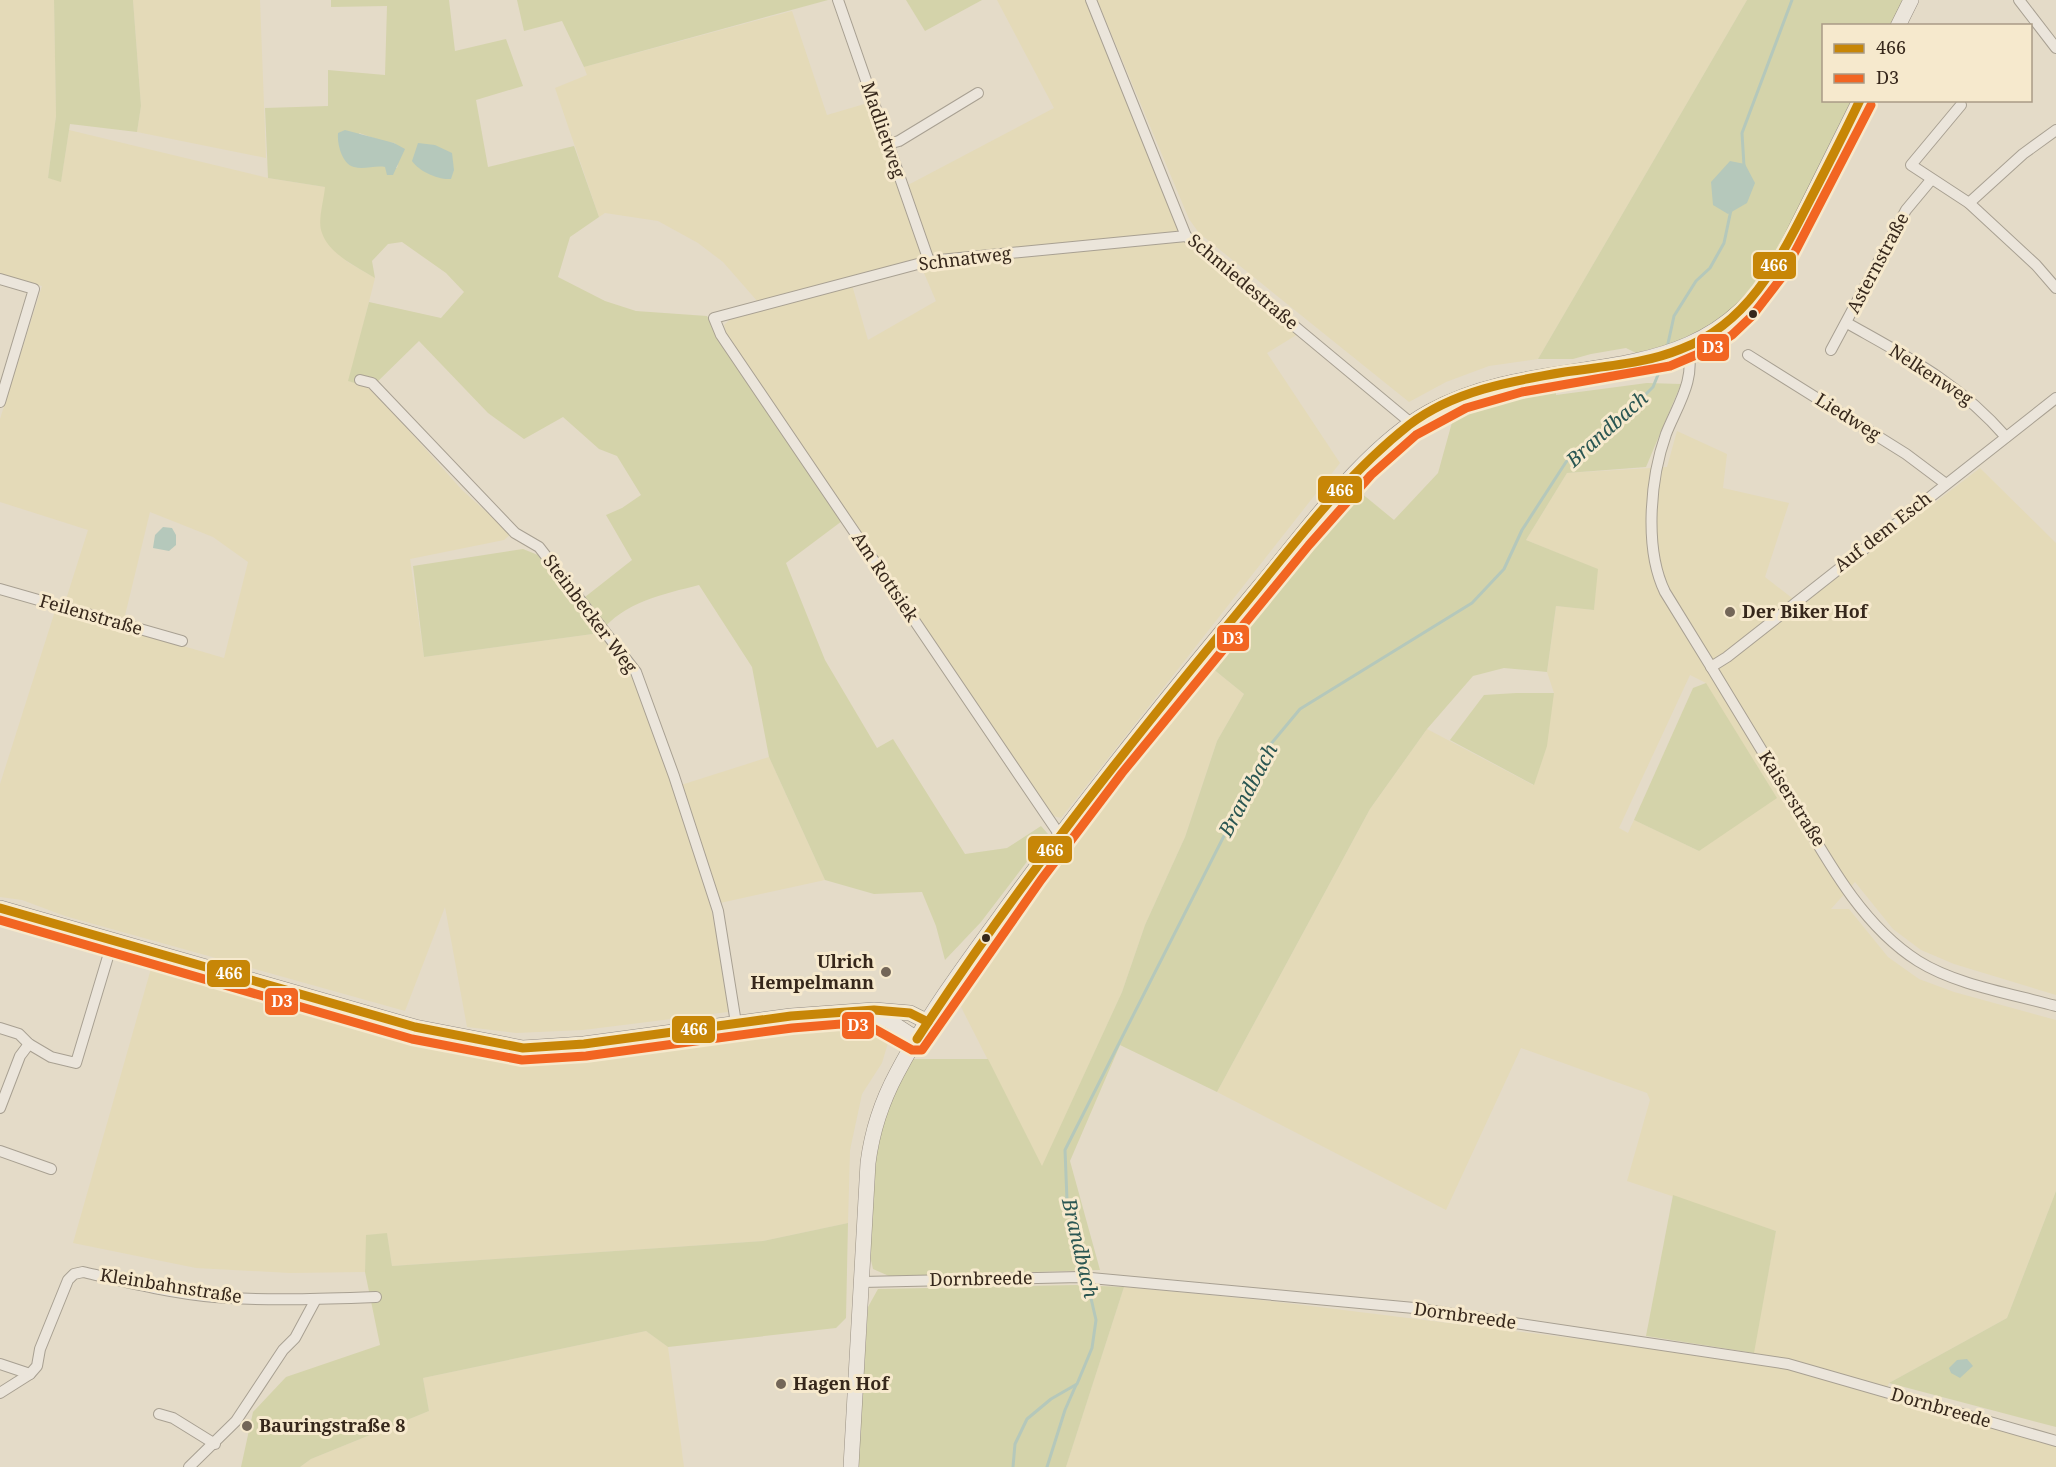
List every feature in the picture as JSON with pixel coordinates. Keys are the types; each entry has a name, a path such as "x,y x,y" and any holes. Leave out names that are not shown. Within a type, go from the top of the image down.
{"main road":[{"path":"1899,24 1911,0"},
{"path":"851,1467 867,1162 871,1140 884,1099 928,1022 1059,834 1146,722 1299,539 1364,464 1411,423 1454,400 1481,390 1659,356 1681,349 1734,318 1749,306 1781,259 1859,102"},
{"path":"0,908 426,1029 523,1048 584,1044 736,1023 841,1012 874,1010 910,1013 928,1022"},
{"path":"841,1012 874,1015 889,1021 917,1039"}],"street":[{"name":"Madlietweg","path":"838,0 929,261"},
{"name":"Schmiedestraße","path":"1091,0 1186,236 1411,423"},
{"path":"2019,0 2056,48"},
{"path":"888,144 899,141 978,93"},
{"path":"1961,105 1911,165 1969,203 2036,265 2056,288"},
{"path":"1969,203 2023,154 2056,130"},
{"name":"Asternstraße","path":"1831,350 1906,210 1931,180"},
{"name":"Schnatweg","path":"714,318 929,261 1186,236"},
{"path":"0,279 34,289 0,402"},
{"name":"Am Rottsiek","path":"714,318 721,335 1059,834"},
{"name":"Nelkenweg","path":"1847,323 1928,369 1966,395 2006,437"},
{"name":"Kaiserstraße","path":"1681,349 1691,369 1665,437 1655,484 1652,556 1665,592 1850,892 1887,936 1902,950 1938,972 2056,1006"},
{"name":"Liedweg","path":"1748,355 1906,454 1946,484"},
{"name":"Steinbecker Weg","path":"360,380 372,383 515,533 539,547 636,672 674,776 718,911 736,1023"},
{"name":"Auf dem Esch","path":"1711,667 1727,657 2056,398"},
{"name":"Feilenstraße","path":"0,589 182,642"},
{"path":"0,1028 19,1034 29,1044 51,1056 76,1063 113,940"},
{"path":"0,1108 20,1056 29,1044"},
{"path":"0,1151 51,1169"},
{"name":"Kleinbahnstraße","path":"30,1374 37,1366 40,1349 68,1280 74,1274 83,1272 144,1286 213,1297 316,1299 376,1297"},
{"name":"Dornbreede","path":"862,1282 1080,1277 1414,1308 1778,1362 2056,1441"},
{"path":"189,1467 236,1421 283,1350 295,1338 316,1299"},
{"path":"0,1364 30,1374"},
{"path":"0,1393 30,1374"},
{"path":"159,1414 173,1418 215,1444"}],"shaded area":[{"path":"0,0 54,0 56,116 48,178 61,181 69,130 268,178 325,187 346,261 375,278 349,381 371,388 462,490 511,534 504,540 410,559 424,657 600,633 637,685 672,785 710,903 723,968 728,1012 583,1030 516,1033 467,1027 445,907 405,1011 65,916 22,900 0,897 0,784 55,611 62,612 88,530 0,502 0,419 42,286 0,274","holes":["150,512 213,537 248,562 224,658 122,628"]},
{"path":"133,0 260,0 266,158 137,132 141,106"},
{"path":"997,0 1085,0 1188,245 1298,334 1267,353 1340,463 1061,818 1053,816 727,335 724,325 731,318 758,302 723,262 698,243 658,221 605,213 599,217 555,88 587,75 584,67 792,11 827,115 878,100 908,185 1054,108","holes":["921,266 936,301 868,340 852,285"]},
{"path":"1097,0 1747,0 1538,359 1489,366 1446,382 1409,402 1199,233 1189,219"},
{"path":"345,130 394,143 405,149 393,175 387,175 385,167 358,168 346,162 339,148 338,137 338,133"},
{"path":"418,143 435,145 452,153 454,170 451,179 434,176 415,165 412,161"},
{"path":"1730,161 1745,164 1755,183 1747,203 1728,214 1713,205 1711,182"},
{"path":"1677,431 1727,454 1723,488 1789,503 1765,577 1801,605 1980,468 2056,543 2056,995 1954,964 1921,950 1893,929 1855,882 1831,909 1849,909 1888,957 1919,979 1954,992 2056,1020 2056,1191 2007,1318 1889,1383 1884,1398 2056,1446 2056,1467 1066,1467 1124,1287 1261,1300 1752,1360 1776,1231 1627,1181 1650,1100 1647,1093 1521,1048 1446,1210 1217,1092 1370,809 1427,729 1533,785 1554,693 1547,672 1556,606 1594,610 1597,569 1526,540 1567,473 1667,467","holes":["1690,675 1706,683 1699,851 1634,820 1628,833 1619,828"]},
{"path":"163,527 172,528 176,535 176,545 169,551 153,548 155,535"},
{"path":"1207,664 1244,694 1217,741 1185,837 1145,925 1122,992 1042,1167 957,999 1073,834"},
{"path":"769,757 825,880 720,903 681,785"},
{"path":"154,958 451,1050 503,1056 555,1058 610,1053 834,1024 880,1031 888,1043 882,1063 862,1094 850,1150 848,1223 763,1241 392,1266 387,1234 367,1235 365,1272 290,1273 196,1268 73,1243"},
{"path":"646,1331 668,1347 684,1467 300,1467 311,1459 429,1411 423,1378"},
{"path":"1967,1359 1973,1366 1960,1378 1951,1373 1949,1368 1957,1360"}],"green space":[{"path":"54,0 133,0 141,106 137,132 70,124 61,182 48,178 56,116"},
{"path":"331,0 449,0 455,51 506,39 523,86 476,100 488,167 574,146 599,217 570,237 558,277 605,301 636,311 707,316 842,521 786,563 825,660 877,748 893,739 965,854 1007,848 1041,826 1048,834 981,922 945,960 936,926 922,892 874,894 825,880 769,757 752,667 699,585 658,596 632,607 609,622 600,633 424,657 413,566 523,549 538,555 577,599 585,597 632,560 606,515 622,508 641,495 617,456 599,449 563,417 524,439 488,413 419,341 371,388 348,381 369,302 441,318 464,292 446,273 402,242 388,244 372,261 375,278 337,254 326,241 320,223 325,187 268,178 265,108 328,106 328,70 385,75 387,6 331,7","holes":["359,133 395,143 399,159 397,168 374,165"]},
{"path":"517,0 828,0 584,67 562,21 524,31"},
{"path":"906,0 982,0 925,31"},
{"path":"1747,0 1905,0 1893,24 1822,24 1822,102 1853,102 1775,257 1754,288 1715,323 1673,343 1636,353 1626,348 1573,359 1538,359"},
{"path":"1647,383 1681,384 1646,467 1567,473 1526,540 1598,569 1594,610 1556,606 1547,672 1504,668 1473,676 1427,729 1370,809 1217,1092 1120,1045 1070,1161 1100,1270 889,1276 873,1269 870,1256 872,1180 876,1150 889,1105 913,1059 988,1059 1042,1166 1122,992 1145,925 1185,837 1217,741 1244,694 1207,664 1355,488 1394,520 1438,473 1456,408 1521,391 1556,386 1556,395"},
{"path":"1706,683 1777,798 1699,851 1634,820 1693,688"},
{"path":"1554,693 1547,746 1534,785 1450,740 1484,695"},
{"path":"2056,1191 2056,1427 1889,1383 2007,1318"},
{"path":"1673,1195 1776,1231 1754,1353 1646,1336"},
{"path":"848,1223 846,1318 836,1328 668,1347 646,1331 423,1378 429,1411 311,1459 300,1467 241,1467 253,1412 286,1377 380,1345 365,1272 366,1235 387,1233 392,1266 763,1241"},
{"path":"1076,1285 1124,1287 1066,1467 858,1467 868,1307 878,1289"}],"waterway":[{"path":"1744,166 1742,133 1792,0"},
{"name":"Brandbach","path":"1667,348 1674,316 1696,281 1710,268 1724,243 1731,210"},
{"name":"Brandbach","path":"1085,1275 1067,1200 1065,1150 1270,745 1300,709 1472,603 1504,569 1522,530 1566,462 1592,437 1620,420 1653,387 1664,360"},
{"name":"Brandbach","path":"1013,1467 1015,1444 1027,1419 1051,1399 1077,1384 1092,1348 1096,1320 1087,1281"},
{"path":"1047,1467 1065,1410 1076,1385"}],"transit line":[{"name":"466","path":"917,1039 993,928 1113,767 1299,537 1362,467 1385,445 1426,413 1463,396 1524,379 1653,358 1705,338 1744,307 1773,267 1798,223 1859,102"},
{"name":"D3","path":"0,920 412,1039 522,1060 586,1056 792,1028 841,1024 871,1027 912,1050 922,1050 1041,880 1122,773 1309,545 1371,475 1416,435 1466,408 1522,392 1670,366 1710,349 1732,335 1752,316 1782,277 1871,105"},
{"name":"466","path":"0,908 415,1027 523,1048 584,1044 791,1016 874,1010 910,1013 928,1022"}],"place":[{"name":"Der Biker Hof","path":"1730,612"},
{"name":"Ulrich Hempelmann","path":"886,972"},
{"name":"Hagen Hof","path":"781,1384"},
{"name":"Bauringstraße 8","path":"247,1426"}]}
